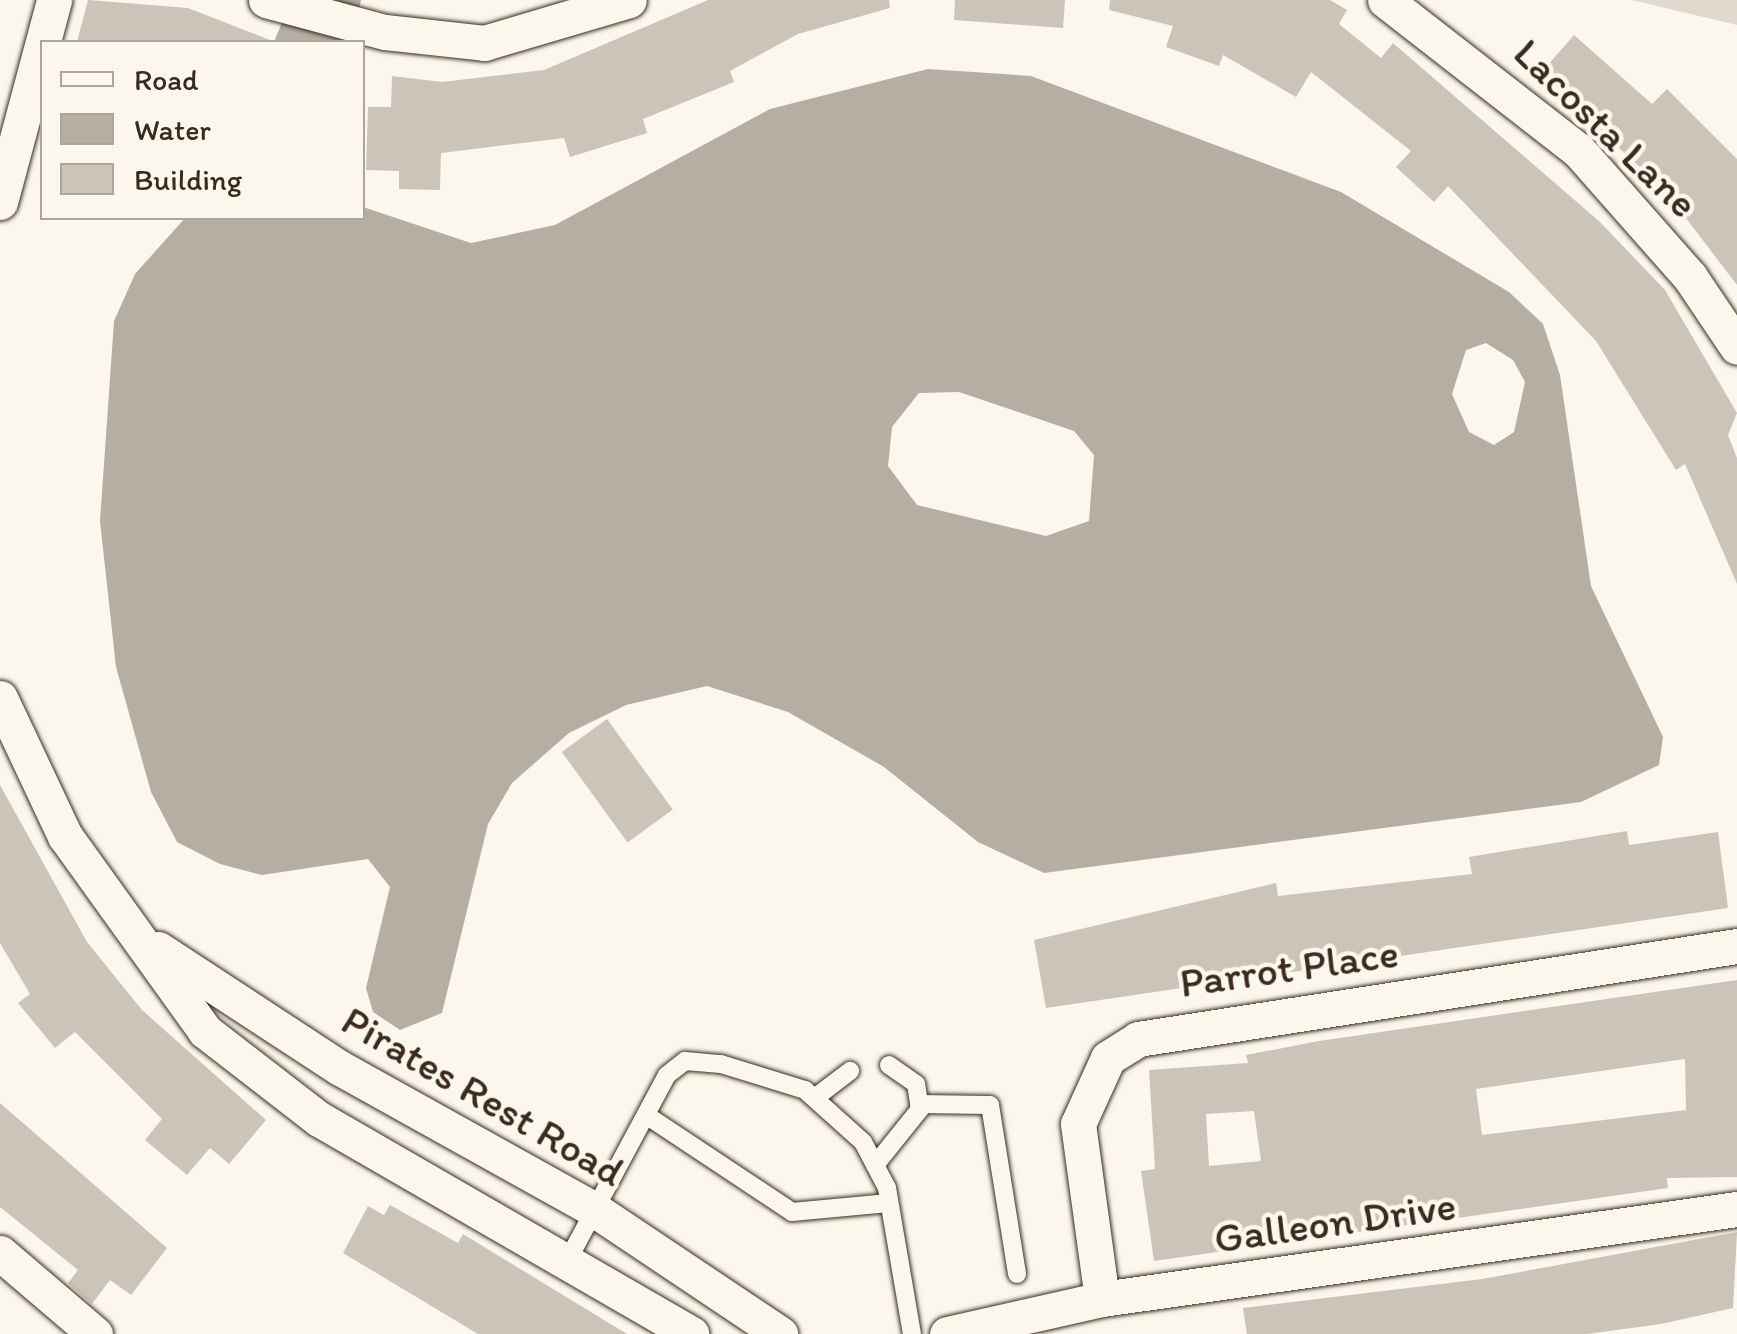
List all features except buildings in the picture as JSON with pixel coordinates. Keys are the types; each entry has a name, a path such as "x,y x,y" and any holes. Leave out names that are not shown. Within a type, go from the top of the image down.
{"street":[{"path":"43,40 54,0"},
{"path":"266,0 385,32 484,42 629,0"},
{"name":"Lacosta Lane","path":"1385,0 1578,150 1678,262 1737,347"},
{"path":"0,202 40,52"},
{"name":"Pirates Rest Road","path":"0,698 65,836 206,1031 308,1111 570,1256 691,1334"},
{"name":"Pirates Rest Road","path":"141,937 334,1064 594,1210 780,1334"},
{"name":"Parrot Place","path":"1102,1299 1078,1124 1108,1058 1138,1039 1737,946"},
{"path":"308,1111 334,1064"},
{"name":"Galleon Drive","path":"947,1334 1102,1299 1737,1209"},
{"path":"3,1261 95,1334"}],"lane":[{"path":"570,1256 646,1115 686,1060 772,1076 816,1097 875,1165 890,1203 912,1334"},
{"path":"875,1165 912,1127 920,1104 916,1084 889,1064"},
{"path":"816,1097 850,1071"},
{"path":"920,1104 990,1105 1018,1274"},
{"path":"646,1115 792,1212 890,1203"}],"shaded area":[{"path":"1632,0 1737,0 1737,25"}],"water":[{"path":"291,0 361,0 351,40 275,40"},
{"path":"928,69 1031,76 1341,192 1509,292 1543,324 1560,375 1591,586 1663,737 1659,765 1581,802 1044,873 978,842 884,767 788,712 707,686 626,705 569,733 512,783 488,824 442,1013 400,1030 373,1012 366,988 390,887 368,859 262,875 220,864 177,842 151,792 116,667 100,521 114,321 135,274 183,220 365,220 365,208 471,243 555,225 770,109","holes":["1486,343 1513,360 1525,382 1514,432 1494,445 1469,432 1452,394 1466,350","959,392 1074,431 1094,455 1089,521 1046,536 917,505 888,466 892,427 919,393"]}]}
